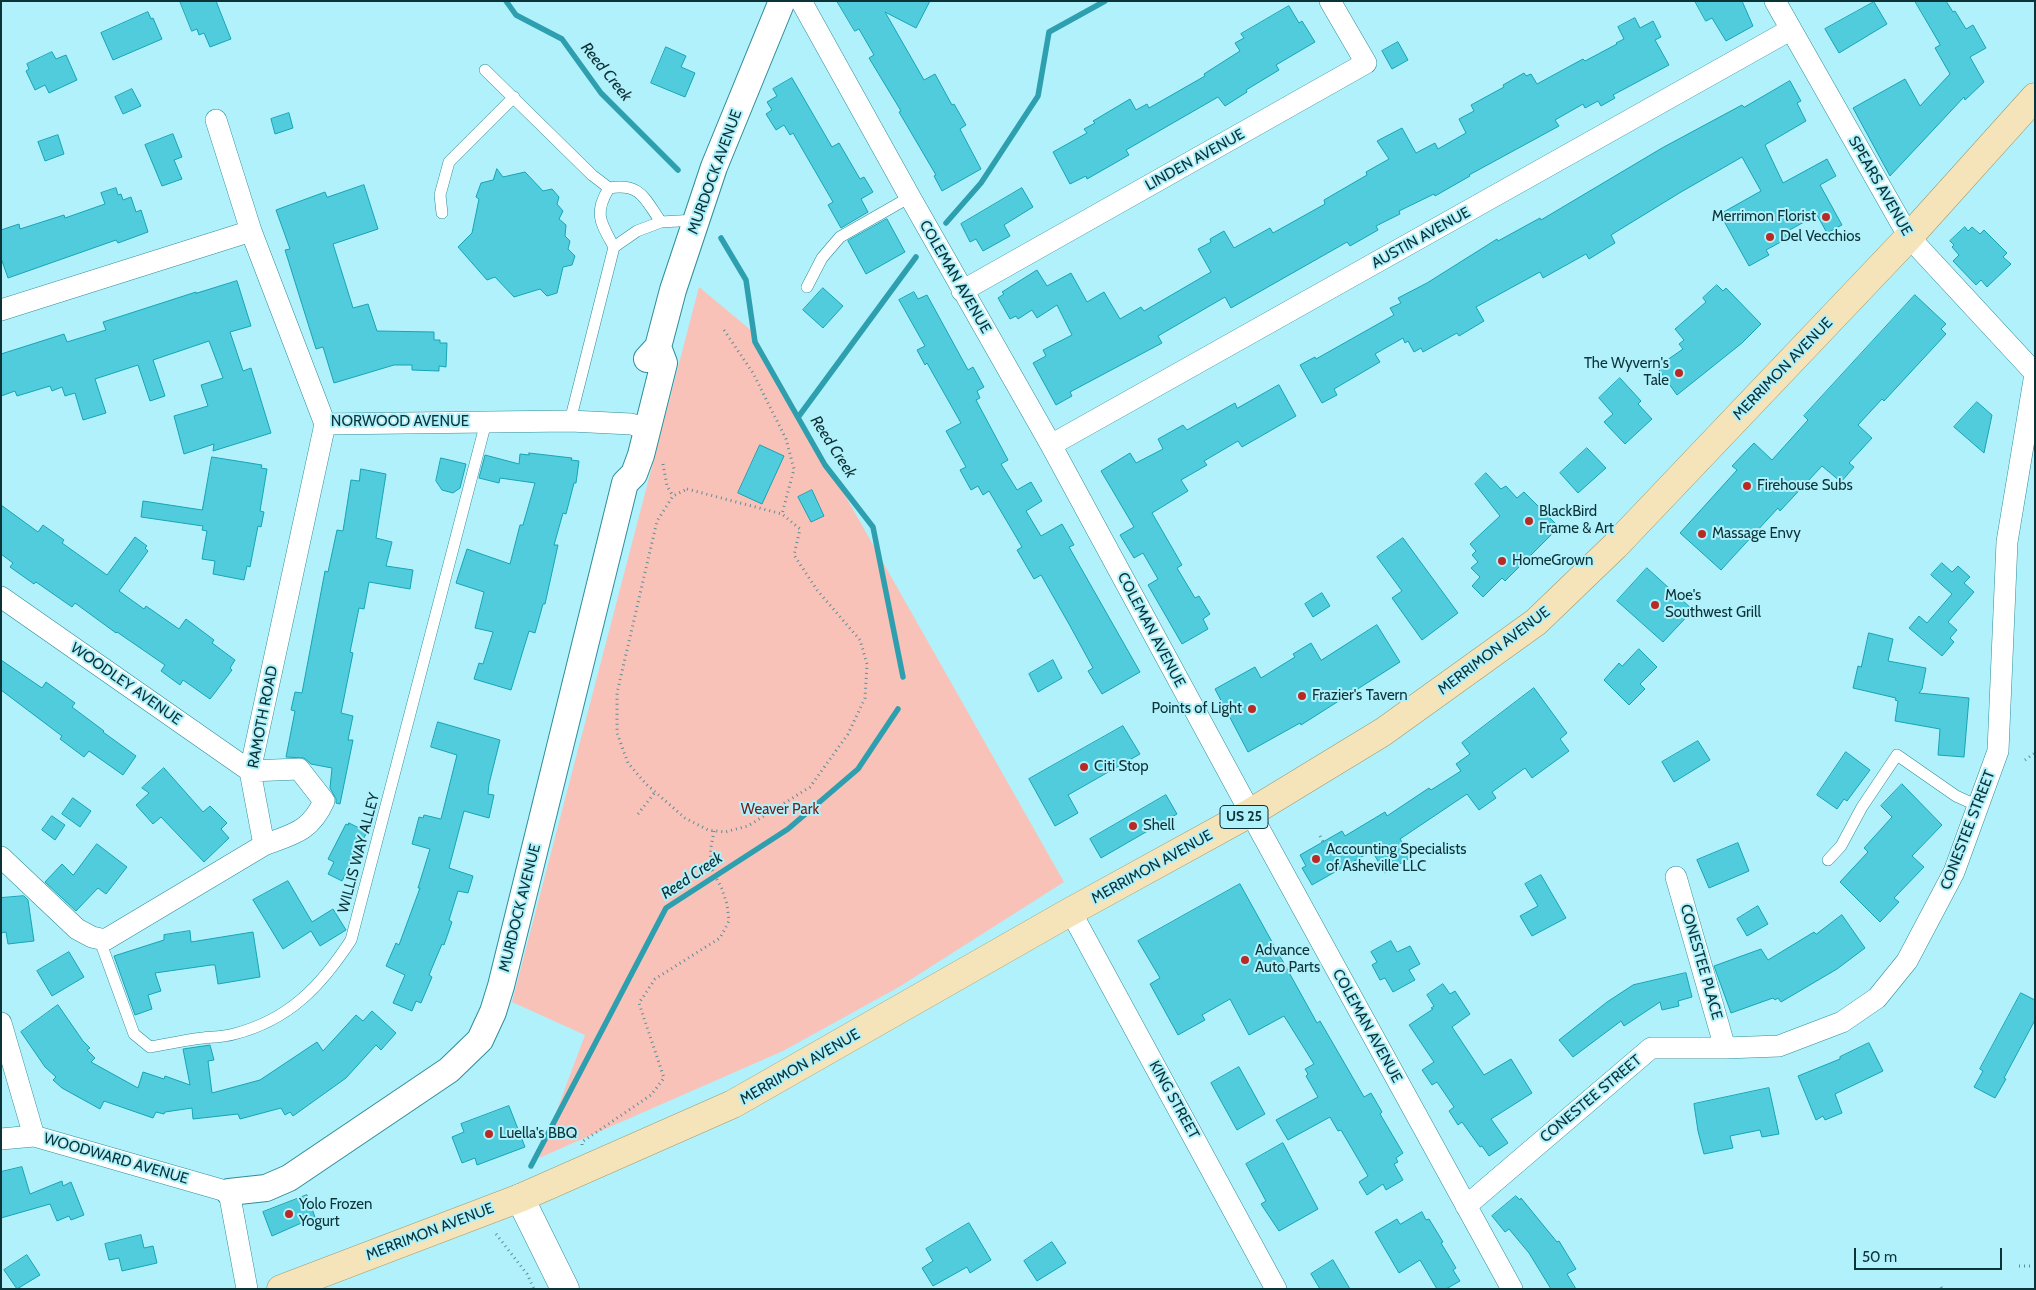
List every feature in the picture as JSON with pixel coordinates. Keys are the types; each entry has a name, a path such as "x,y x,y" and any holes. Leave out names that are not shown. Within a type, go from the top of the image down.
{"main road":[{"name":"MERRIMON AVENUE","path":"281,1289 520,1198 733,1104 1071,912 1250,813 1383,732 1536,622 1615,546 1908,237 2035,97"},
{"path":"520,1198 564,1289"}],"street":[{"name":"MURDOCK AVENUE","path":"229,1192 266,1188 289,1178 449,1070 480,1040 493,1012 501,986 625,483 620,471 640,426 647,360 658,347 673,290 714,168 782,1"},
{"name":"COLEMAN AVENUE","path":"801,1 962,290 1051,445 1250,813 1512,1289"},
{"name":"LINDEN AVENUE","path":"962,290 1366,63 1330,1"},
{"name":"SPEARS AVENUE","path":"1775,1 1908,237 2035,374"},
{"name":"AUSTIN AVENUE","path":"1051,445 1790,30"},
{"name":"NORWOOD AVENUE","path":"216,120 251,231 325,424 570,421 640,426"},
{"path":"1,310 251,231"},
{"name":"CONESTEE STREET","path":"1466,1206 1651,1048 1779,1046 1842,1022 1877,998 1907,961 1954,872 1998,750 2007,542 2035,374"},
{"name":"RAMOTH ROAD","path":"264,845 250,771 325,424"},
{"name":"WOODLEY AVENUE","path":"1,597 250,771"},
{"path":"1,857 77,929 92,937 105,940 264,845 296,833 316,817 324,801 299,768 250,771"},
{"name":"CONESTEE PLACE","path":"1676,876 1725,1048"},
{"name":"KING STREET","path":"1071,912 1276,1289"},
{"path":"1,1024 34,1136"},
{"name":"WOODWARD AVENUE","path":"1,1139 34,1136 229,1192"},
{"path":"229,1192 247,1289"}],"lane":[{"path":"485,70 592,174 609,188 624,186 636,190 661,222"},
{"path":"442,213 440,195 448,162 514,97"},
{"path":"609,188 601,200 599,215 614,247"},
{"path":"807,287 822,258 840,238 910,197"},
{"path":"570,421 614,247 636,232 661,222 696,220"},
{"name":"WILLIS WAY ALLEY","path":"99,938 134,1034 150,1047 233,1035 261,1025 285,1014 305,997 336,963 352,940 486,422"},
{"path":"1828,860 1841,846 1862,807 1897,756 1956,796 1978,806"}],"path":[{"path":"724,330 753,373 786,439 794,469 782,514"},
{"path":"687,490 782,514 800,529 794,555 817,590 860,640 867,664 864,698 848,734 810,787 748,826 725,832 708,830 686,818 655,792 628,763 617,733 617,692 657,521 673,496 687,490"},
{"path":"2025,760 2035,753"},
{"path":"638,814 655,792"},
{"path":"582,1148 582,1142 651,1095 664,1078 639,1003 655,979 720,938 729,921 727,904 722,889 710,866 714,831"},
{"path":"1320,836 1323,842"},
{"path":"496,1234 527,1274 534,1289"},
{"path":"2019,1266 2035,1266"}],"green space":[{"name":"Weaver Park","path":"699,287 752,331 1064,882 899,987 783,1051 539,1158 585,1035 512,1002"}],"building":[{"path":"180,1 216,1 231,39 210,47 204,33 199,35 197,29 192,31"},
{"path":"837,1 930,1 916,28 885,12 924,80 935,74 952,105 954,104 966,125 960,129 981,169 942,191 934,176 936,175 899,112 901,111 869,58 874,55 859,29 855,31"},
{"path":"1695,1 1742,1 1753,26 1726,41 1712,18 1706,21"},
{"path":"1915,1 1946,1 1953,12 1955,11 1966,29 1973,25 1986,48 1970,57 1984,82 1965,100 1964,97 1890,176 1853,108 1905,79 1920,106 1950,74 1935,48 1940,45"},
{"path":"1874,2 1887,24 1839,53 1825,29"},
{"path":"1289,6 1299,23 1302,21 1315,42 1276,65 1279,70 1246,90 1247,92 1225,106 1218,97 1126,150 1129,155 1087,179 1086,176 1070,184 1053,152 1087,133 1084,129 1095,123 1093,121 1130,99 1136,110 1147,104 1149,108 1205,76 1204,74 1240,51 1235,43 1244,38 1241,34"},
{"path":"148,12 151,19 153,18 162,39 113,60 101,33"},
{"path":"1635,18 1640,28 1653,21 1661,37 1655,40 1669,65 1613,95 1615,98 1601,106 1598,101 1585,108 1583,104 1555,120 1559,126 1469,175 1435,196 1434,194 1399,211 1400,214 1376,226 1378,230 1350,246 1347,242 1231,308 1225,297 1158,336 1162,343 1070,392 1072,396 1056,405 1033,363 1046,356 1043,350 1072,335 1057,305 1037,318 1032,310 1018,319 1016,316 1010,319 998,298 1004,294 1002,292 1037,270 1047,286 1071,273 1087,302 1104,292 1120,319 1141,307 1144,311 1211,272 1198,249 1211,242 1210,239 1224,231 1234,248 1270,228 1273,233 1325,204 1324,200 1367,175 1366,172 1389,159 1377,141 1402,128 1416,153 1435,143 1438,149 1466,133 1459,119 1474,111 1471,105 1504,87 1503,85 1524,73 1526,76 1531,74 1537,84 1583,59 1585,61 1624,39 1618,27"},
{"path":"1398,42 1408,60 1392,69 1382,51"},
{"path":"666,47 686,56 681,67 695,73 685,97 651,83"},
{"path":"52,52 56,59 66,55 77,80 49,93 45,85 35,90 26,71 29,69 27,64"},
{"path":"792,78 832,147 839,143 860,179 864,177 873,192 861,199 868,212 841,228 828,205 833,202 793,133 790,135 784,125 776,130 766,114 772,110 767,102 777,96 773,89"},
{"path":"1790,81 1801,101 1797,103 1806,121 1765,145 1783,183 1827,159 1836,176 1820,185 1842,225 1827,233 1817,215 1784,233 1788,238 1766,250 1769,255 1749,266 1720,214 1761,191 1742,157 1611,235 1615,243 1589,259 1586,254 1543,278 1540,272 1476,307 1484,321 1459,336 1457,333 1423,352 1421,348 1414,352 1408,341 1405,343 1403,338 1375,354 1380,362 1334,389 1337,395 1322,403 1300,365 1315,357 1316,359 1394,315 1390,308 1401,303 1398,298 1427,283 1497,239 1498,241 1540,218 1541,220 1662,148 1742,105 1744,107"},
{"path":"132,89 141,106 123,114 115,97"},
{"path":"289,113 293,128 275,134 271,119"},
{"path":"173,134 182,157 174,160 182,179 162,186 145,145"},
{"path":"58,135 64,154 45,161 38,142"},
{"path":"497,169 503,177 525,172 543,191 552,189 559,197 557,204 563,211 559,219 566,225 565,236 570,241 568,249 575,256 572,265 563,267 557,293 547,296 540,289 514,297 495,277 487,280 458,247 472,233 479,199 476,197 481,183 493,180"},
{"path":"364,185 378,229 333,244 353,308 368,304 377,331 434,332 434,340 440,340 440,343 447,343 446,367 439,366 439,371 412,370 412,365 394,365 334,383 323,347 316,349 285,250 290,249 276,210 325,192 327,197"},
{"path":"116,188 118,195 121,194 123,200 131,197 136,212 141,210 148,232 118,243 116,240 8,278 1,258 1,230 19,224 20,229 64,215 65,218 105,204 101,193"},
{"path":"1022,188 1033,207 1004,225 1010,236 983,251 976,239 970,242 961,224"},
{"path":"887,219 905,252 866,274 848,241"},
{"path":"1965,227 1968,231 1972,227 1980,234 1984,230 2007,253 2003,257 2011,264 1987,287 1981,280 1976,285 1953,261 1959,255 1952,247 1954,245 1950,241"},
{"path":"237,281 251,326 230,332 243,371 251,368 271,433 213,451 214,444 184,454 174,416 208,406 201,385 223,378 209,341 153,360 165,396 150,401 138,365 95,379 106,413 83,420 75,393 65,396 62,387 52,391 50,386 17,396 15,391 1,396 1,354 64,334 67,342 106,330 103,322"},
{"path":"1717,285 1723,291 1726,288 1761,324 1742,343 1677,395 1657,367 1683,349 1679,344 1684,340 1675,329 1706,302 1703,298"},
{"path":"823,288 843,306 823,328 803,310"},
{"path":"914,292 918,299 927,295 968,370 973,367 984,387 977,391 980,398 976,400 1008,460 1001,464 1017,490 1031,482 1042,501 1026,511 1041,536 1062,524 1074,545 1069,547 1140,672 1102,694 1088,671 1093,668 1069,624 1041,575 1034,579 1017,550 1022,547 989,491 983,495 978,486 971,490 960,470 966,467 946,431 961,423 927,363 925,365 917,350 925,346 899,300"},
{"path":"1915,295 1946,324 1941,329 1946,334 1884,401 1882,399 1858,425 1872,438 1849,463 1854,467 1841,482 1822,466 1780,511 1778,508 1721,570 1680,533 1737,470 1732,466 1754,443 1772,460 1808,420 1804,416"},
{"path":"1620,378 1641,401 1638,404 1652,419 1625,444 1604,422 1613,414 1599,398"},
{"path":"1279,385 1296,416 1242,447 1238,441 1204,461 1207,465 1181,480 1188,491 1152,513 1182,565 1177,568 1195,598 1199,596 1210,614 1203,619 1208,629 1182,644 1148,585 1158,579 1143,553 1134,558 1120,535 1134,527 1101,471 1130,453 1136,463 1163,449 1158,439 1183,425 1187,430 1235,403 1237,408"},
{"path":"1977,402 1992,415 1984,453 1954,427"},
{"path":"760,445 784,456 762,504 738,493"},
{"path":"1587,448 1606,468 1578,493 1560,473"},
{"path":"529,453 572,458 571,460 579,461 576,483 574,483 566,514 563,513 554,545 558,545 545,604 543,604 535,633 529,631 511,690 474,679 479,663 483,664 493,632 475,628 484,592 456,583 467,549 510,564 520,525 523,525 535,483 500,478 499,483 479,478 485,455 519,464 520,454 529,455"},
{"path":"212,457 262,465 261,468 267,469 260,511 264,512 261,527 258,526 250,567 247,566 244,580 213,574 215,561 202,559 207,531 202,530 203,526 141,517 143,501 202,510"},
{"path":"441,458 466,464 460,488 453,493 442,490 436,481"},
{"path":"361,469 386,474 376,538 392,542 386,566 413,570 410,589 369,582 364,609 359,608 350,652 353,653 341,713 353,716 348,740 353,740 340,804 336,803 330,788 332,768 311,764 304,758 286,757 295,711 291,710 295,692 302,693 325,571 328,572 337,530 343,531 351,480 359,481"},
{"path":"1486,473 1501,489 1506,486 1517,498 1524,492 1559,527 1505,581 1502,578 1483,597 1472,586 1480,577 1471,568 1478,562 1472,555 1476,551 1470,544 1500,516 1475,484"},
{"path":"812,490 824,516 811,522 798,497"},
{"path":"1,505 38,532 43,525 64,540 62,543 107,575 135,537 147,546 145,548 148,551 119,591 144,609 146,606 179,629 186,619 214,640 212,643 235,660 230,668 232,670 210,699 183,680 180,685 161,671 165,665 75,603 72,607 10,567 13,563 1,554"},
{"path":"1403,538 1458,613 1422,640 1392,598 1402,591 1377,557"},
{"path":"1942,563 1952,572 1958,566 1970,577 1964,583 1974,592 1948,622 1957,630 1950,638 1954,642 1942,656 1909,628 1919,616 1927,623 1952,594 1931,575"},
{"name":"Moe's Southwest Grill","path":"1647,568 1693,610 1663,642 1617,601"},
{"path":"1322,593 1330,606 1313,617 1305,604"},
{"path":"1377,625 1400,662 1301,725 1300,723 1248,752 1215,689 1255,667 1261,678 1295,657 1293,654 1311,643 1321,660"},
{"path":"1869,633 1893,639 1888,661 1926,668 1922,689 1919,693 1969,698 1964,757 1938,755 1940,729 1895,721 1898,701 1895,700 1896,698 1853,688 1858,666 1861,667"},
{"path":"1639,649 1657,667 1640,684 1645,689 1629,705 1604,680 1619,663 1622,666"},
{"path":"1,660 42,688 46,682 75,703 72,707 136,756 123,775 89,751 84,757 60,739 62,736 1,690"},
{"path":"1053,660 1062,678 1038,692 1029,674"},
{"path":"1534,688 1567,733 1560,739 1569,751 1532,778 1525,768 1492,792 1496,798 1479,810 1467,794 1400,839 1411,857 1385,873 1372,851 1312,885 1302,868 1306,866 1300,855 1342,831 1345,836 1385,812 1387,816 1429,788 1431,790 1461,771 1456,764 1470,754 1462,743"},
{"path":"438,722 500,740 489,784 488,794 494,795 489,818 464,811 449,868 473,876 468,893 458,891 449,920 452,922 444,945 442,944 429,975 432,977 421,1003 416,1001 412,1011 393,1003 405,975 386,966 396,943 399,945 420,888 418,888 430,849 412,844 419,817 423,818 424,815 441,819 457,755 431,747"},
{"name":"Citi Stop","path":"1123,726 1140,754 1068,795 1078,813 1055,826 1029,779"},
{"path":"1698,741 1710,760 1674,782 1662,762"},
{"path":"1846,752 1870,770 1847,801 1844,799 1837,809 1817,795"},
{"path":"164,768 203,812 210,806 227,823 221,829 229,838 204,862 161,817 153,824 136,805 149,793 142,788"},
{"path":"1902,784 1942,825 1912,856 1924,867 1894,898 1899,902 1880,922 1840,882 1868,852 1864,848 1892,817 1881,806"},
{"name":"Shell","path":"1166,795 1177,814 1101,858 1090,839"},
{"path":"73,798 91,811 80,827 62,814"},
{"path":"52,816 65,825 55,840 42,830"},
{"path":"349,823 367,832 342,881 328,874 334,862 328,859 346,824 348,825"},
{"path":"1738,843 1749,871 1709,888 1697,860"},
{"path":"97,844 127,867 106,894 98,888 76,911 45,882 62,864 73,875"},
{"path":"1541,875 1566,918 1532,936 1520,916 1538,906 1525,884"},
{"path":"288,881 312,922 333,909 346,930 320,946 311,931 283,949 253,900"},
{"path":"1240,884 1317,1023 1320,1021 1364,1097 1371,1093 1382,1112 1380,1114 1403,1153 1396,1158 1398,1162 1394,1164 1403,1180 1386,1190 1383,1184 1367,1195 1359,1182 1368,1176 1341,1130 1338,1131 1330,1117 1288,1140 1276,1120 1318,1097 1306,1076 1308,1074 1305,1069 1314,1064 1284,1016 1249,1035 1230,999 1202,1015 1205,1020 1178,1035 1150,984 1160,978 1138,941"},
{"path":"24,896 28,900 34,941 8,944 6,932 1,933 1,898"},
{"path":"1758,906 1768,924 1747,936 1737,919"},
{"path":"1842,915 1865,948 1837,969 1781,1002 1778,998 1775,1000 1773,998 1731,1013 1714,966 1761,949 1768,960 1814,932 1816,934"},
{"path":"190,931 191,942 253,932 260,977 218,984 215,965 155,973 161,991 148,995 152,1009 135,1015 114,956 164,940 164,935"},
{"path":"1391,941 1397,952 1410,946 1420,964 1409,970 1415,980 1393,992 1385,978 1380,980 1372,965 1377,962 1371,952"},
{"path":"69,952 84,977 52,996 37,971"},
{"path":"1686,973 1692,997 1678,1001 1679,1006 1662,1010 1660,1002 1624,1026 1621,1021 1573,1057 1559,1040 1607,1002 1633,985"},
{"path":"1443,984 1450,994 1455,991 1470,1014 1452,1027 1484,1075 1511,1059 1532,1093 1491,1119 1508,1143 1489,1156 1462,1122 1458,1125 1449,1111 1454,1107 1437,1082 1432,1085 1422,1070 1434,1062 1409,1025 1433,1009 1431,1008 1434,1006 1427,995"},
{"path":"2021,993 2035,1000 2035,1020 1995,1098 1974,1087 1983,1071 1980,1069"},
{"path":"58,1005 90,1048 87,1050 95,1058 91,1062 138,1088 143,1072 164,1079 165,1076 190,1085 183,1049 210,1045 214,1060 208,1061 212,1093 260,1080 317,1042 323,1051 356,1015 363,1021 372,1011 396,1033 381,1050 376,1045 346,1078 293,1116 290,1112 285,1115 281,1108 240,1119 238,1114 193,1119 192,1108 165,1112 164,1114 156,1112 153,1118 104,1101 100,1109 62,1088 53,1080 56,1077 45,1067 21,1032"},
{"path":"1869,1043 1883,1071 1835,1094 1842,1113 1825,1120 1823,1116 1816,1120 1798,1076 1840,1059 1840,1057"},
{"path":"1239,1067 1265,1114 1237,1130 1211,1083"},
{"path":"1769,1088 1779,1134 1762,1137 1760,1130 1730,1136 1733,1148 1704,1154 1694,1104"},
{"name":"Luella's BBQ","path":"509,1106 525,1147 477,1165 475,1158 462,1163 452,1137 464,1132 461,1124"},
{"path":"1283,1143 1318,1209 1279,1231 1261,1204 1266,1201 1246,1164"},
{"path":"22,1167 30,1194 62,1181 63,1186 71,1182 84,1215 71,1220 69,1216 57,1221 50,1204 1,1218 1,1172"},
{"name":"Yolo Frozen Yogurt","path":"307,1195 315,1217 272,1236 263,1212"},
{"path":"1516,1196 1520,1200 1521,1198 1557,1242 1559,1241 1576,1269 1567,1274 1576,1289 1551,1289 1529,1253 1509,1229 1505,1232 1492,1216"},
{"path":"1422,1212 1426,1220 1429,1219 1443,1242 1441,1243 1456,1268 1453,1270 1460,1281 1446,1289 1437,1289 1420,1260 1399,1273 1375,1232 1397,1219 1400,1224"},
{"path":"969,1223 991,1260 970,1273 967,1267 933,1286 922,1268 933,1261 926,1249"},
{"path":"141,1235 144,1248 153,1246 157,1263 122,1271 119,1258 109,1260 105,1244"},
{"path":"1052,1242 1066,1263 1037,1281 1024,1261"},
{"path":"27,1255 40,1275 17,1289 4,1270"},
{"path":"1333,1260 1350,1289 1320,1289 1311,1274"}],"waterway":[{"name":"Reed Creek","path":"506,1 516,15 562,39 601,93 678,170"},
{"path":"946,223 981,183 1038,96 1049,32 1105,1"},
{"name":"Reed Creek","path":"721,238 746,280 755,342 825,465 873,527 903,677"},
{"path":"799,416 916,257"},
{"name":"Reed Creek","path":"531,1166 666,908 788,829 858,769 898,709"}],"place":[{"name":"Merrimon Florist","path":"1826,217"},
{"name":"Del Vecchios","path":"1770,237"},
{"name":"The Wyvern's Tale","path":"1679,373"},
{"name":"Firehouse Subs","path":"1747,486"},
{"name":"BlackBird Frame & Art","path":"1529,521"},
{"name":"Massage Envy","path":"1702,534"},
{"name":"HomeGrown","path":"1502,561"},
{"name":"Moe's Southwest Grill","path":"1655,605"},
{"name":"Frazier's Tavern","path":"1302,696"},
{"name":"Points of Light","path":"1252,709"},
{"name":"Citi Stop","path":"1084,767"},
{"name":"Shell","path":"1133,826"},
{"name":"Accounting Specialists of Asheville LLC","path":"1316,859"},
{"name":"Advance Auto Parts","path":"1245,960"},
{"name":"Luella's BBQ","path":"489,1134"},
{"name":"Yolo Frozen Yogurt","path":"289,1214"}]}
